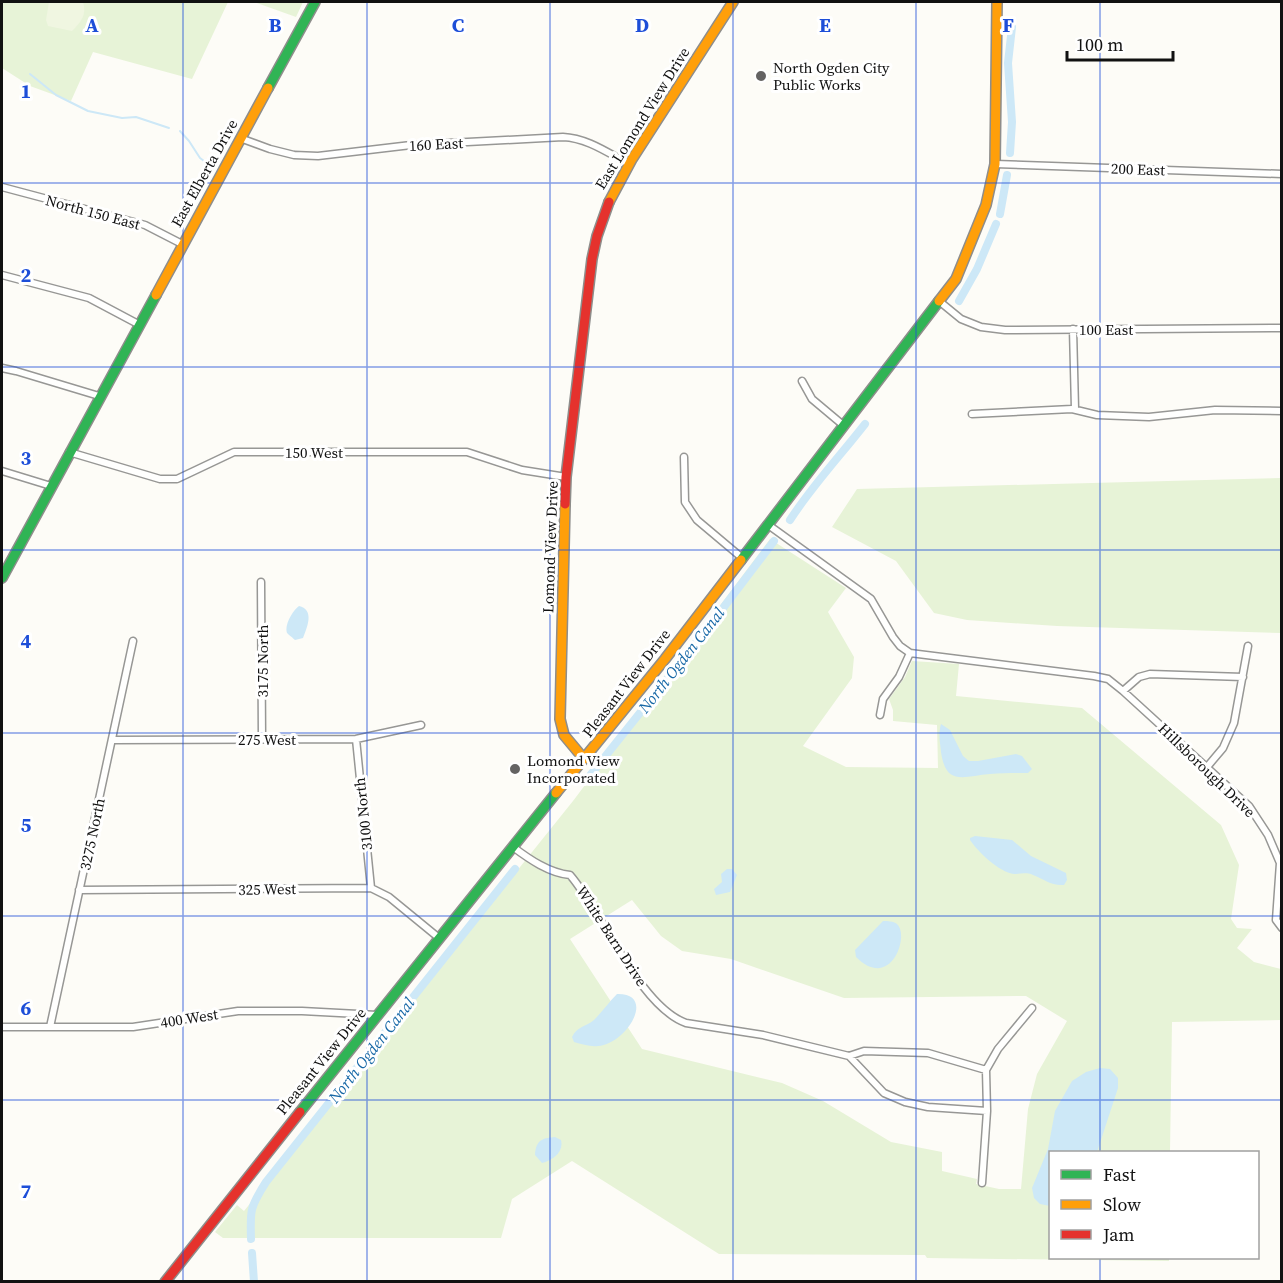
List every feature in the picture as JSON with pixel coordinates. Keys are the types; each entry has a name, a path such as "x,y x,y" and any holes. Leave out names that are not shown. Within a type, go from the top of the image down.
{"street":[{"name":"East Elberta Drive","path":"2,578 315,2"},
{"name":"East Lomond View Drive","path":"584,329 597,232 607,204 629,164 733,2"},
{"name":"Pleasant View Drive","path":"165,1281 665,659 766,524 956,279 986,205 995,164 997,2"},
{"name":"160 East","path":"240,138 294,155 318,156 411,145 563,137 588,142 629,164"},
{"name":"200 East","path":"995,164 1281,174"},
{"name":"North 150 East","path":"2,187 145,225 182,244"},
{"path":"2,275 89,298 138,324"},
{"name":"100 East","path":"939,301 961,319 981,327 1005,330 1281,328"},
{"name":"Lomond View Drive","path":"584,329 567,477 560,719 564,735 584,759"},
{"path":"1073,329 1075,409"},
{"path":"2,368 16,370 99,396"},
{"path":"802,381 812,399 843,425"},
{"path":"972,414 1075,409 1097,415 1149,417 1215,410 1281,411"},
{"name":"150 West","path":"69,452 160,479 177,479 234,452 467,452 522,470 567,477"},
{"path":"684,457 685,502 697,520 741,557"},
{"path":"2,471 51,486"},
{"path":"766,524 871,599 893,637 900,646 910,652 899,677 883,699 880,715"},
{"name":"3175 North","path":"261,582 262,740"},
{"name":"3275 North","path":"50,1027 133,641"},
{"path":"1207,767 1223,748 1231,732 1248,646"},
{"name":"Hillsborough Drive","path":"910,652 1108,679 1249,806 1268,835 1280,863 1276,920 1281,928"},
{"path":"1123,691 1139,677 1150,674 1243,677"},
{"name":"275 West","path":"112,740 356,739 421,726"},
{"name":"3100 North","path":"356,739 371,888"},
{"name":"White Barn Drive","path":"513,847 534,862 570,875 655,1001 676,1020 763,1035 849,1056 864,1051 928,1053 986,1070"},
{"path":"371,888 389,897 439,938"},
{"name":"325 West","path":"79,890 371,888"},
{"path":"982,1183 987,1112 986,1070 998,1049 1032,1008"},
{"name":"400 West","path":"2,1027 133,1027 238,1011 302,1011 377,1015"},
{"path":"849,1056 884,1093 905,1102 928,1107 987,1112"}],"green space":[{"path":"2,2 228,2 192,79 93,52 71,101 30,86 2,68"},
{"path":"49,2 83,2 82,18 72,31 48,26 46,20"},
{"path":"254,2 303,2 296,17"},
{"path":"1281,478 1281,633 1057,626 967,620 934,613 896,561 832,527 857,489"},
{"path":"770,539 846,588 828,612 854,657 852,678 803,746 846,767 938,768 937,725 893,721 893,710 889,699 905,677 912,661 959,664 956,696 1082,708 1221,825 1239,865 1231,919 1237,928 1252,929 1237,948 1254,962 1281,969 1281,1020 1172,1022 1170,1151 1049,1151 1049,1259 1169,1259 1169,1261 927,1258 925,1255 719,1254 572,1161 512,1199 501,1238 223,1238 215,1232 237,1205 244,1211 573,801","holes":["632,900 661,936 682,951 731,959 844,998 1026,996 1067,1021 1037,1074 1028,1109 1021,1189 999,1189 976,1184 977,1179 942,1171 942,1152 891,1142 823,1101 782,1083 642,1049 570,939"]}],"water":[{"path":"299,606 307,611 308,619 303,638 295,640 286,630 292,614"},
{"path":"941,724 950,730 963,756 969,761 1016,754 1022,756 1032,769 1028,773 964,777 952,775 943,763 939,735"},
{"path":"975,836 1012,840 1031,856 1066,873 1067,880 1064,885 1055,884 1030,874 1014,874 1002,870 983,856 970,840"},
{"path":"727,869 732,869 737,875 730,892 716,895 714,889 722,882 721,874"},
{"path":"883,921 897,924 901,939 899,949 888,965 879,968 868,966 856,957 855,950"},
{"path":"617,994 629,996 635,1001 636,1009 633,1019 619,1037 598,1046 574,1042 572,1037 576,1031 594,1020"},
{"path":"1100,1068 1110,1069 1118,1078 1118,1088 1097,1151 1049,1151 1049,1206 1040,1204 1034,1198 1032,1188 1048,1149 1055,1111 1072,1081 1086,1072"},
{"path":"555,1137 561,1140 559,1152 554,1158 542,1163 535,1155 538,1143 543,1139"}],"waterway":[{"name":"North Ogden Canal","path":"1010,153 1012,122 1008,63 1012,27"},
{"path":"30,74 56,95 88,111 122,118 136,117 169,128"},
{"path":"180,131 200,158 212,167"},
{"name":"North Ogden Canal","path":"1000,214 1007,175"},
{"name":"North Ogden Canal","path":"959,301 977,269 996,224"},
{"name":"North Ogden Canal","path":"790,520 865,424"},
{"name":"North Ogden Canal","path":"588,778 774,541"},
{"name":"North Ogden Canal","path":"251,1239 252,1209 266,1182 515,869"},
{"name":"North Ogden Canal","path":"252,1253 254,1282"}],"traffic: fast":[{"path":"268,88 315,2"},
{"path":"2,578 156,295"},
{"path":"741,560 939,301"},
{"path":"300,1112 556,793"}],"traffic: slow":[{"path":"609,202 632,159 733,2"},
{"path":"939,301 956,279 986,205 995,164 997,2"},
{"path":"156,295 268,88"},
{"path":"565,504 560,719 564,735 584,759"},
{"path":"556,793 665,659 741,560"}],"traffic: jam":[{"path":"565,504 566,477 592,259 609,202"},
{"path":"165,1282 300,1112"}],"place":[{"name":"North Ogden City Public Works","path":"761,76"},
{"name":"Lomond View Incorporated","path":"515,769"}]}
